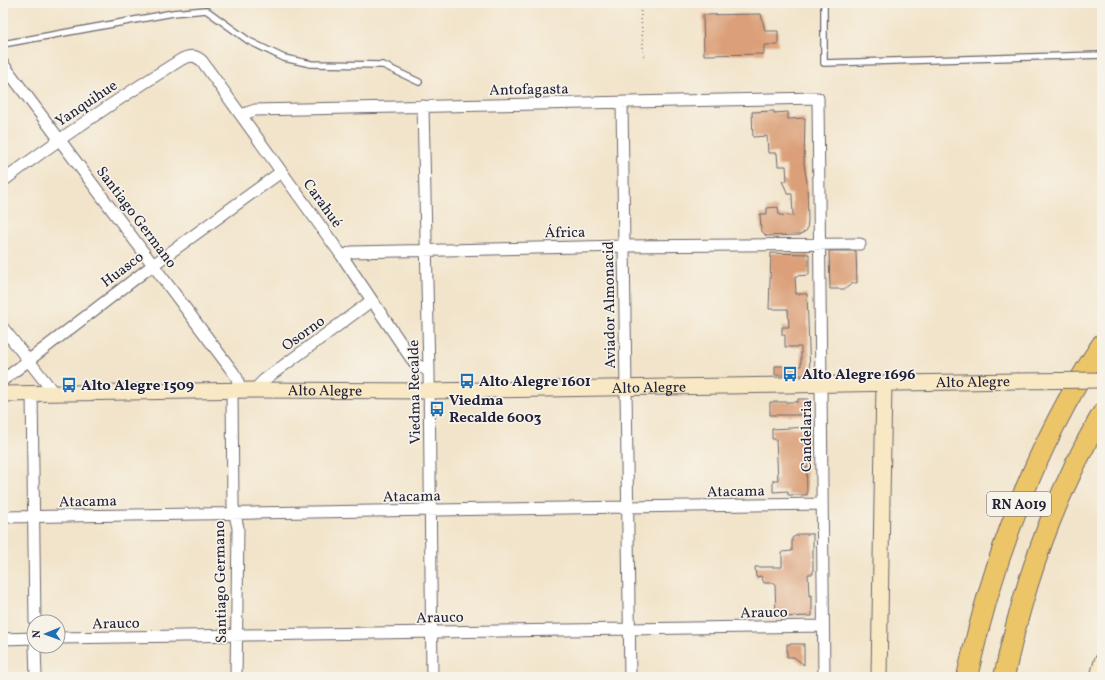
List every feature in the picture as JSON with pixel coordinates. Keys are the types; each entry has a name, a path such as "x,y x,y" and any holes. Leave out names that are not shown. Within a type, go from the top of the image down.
{"highway":[{"path":"954,677 968,616 988,552 1010,491 1031,445 1097,352"},
{"name":"RN A019","path":"967,677 983,611 995,570 1018,505 1057,420 1097,352"},
{"name":"RN A019","path":"1004,677 1018,617 1032,570 1052,516 1102,414"},
{"path":"1014,677 1028,620 1042,573 1080,478 1102,434"}],"main road":[{"name":"Alto Alegre","path":"3,394 429,390 1017,380 1102,380"},
{"path":"879,677 884,383"},
{"path":"1098,677 1102,661"}],"street":[{"name":"Carahué","path":"190,55 196,56 202,61 342,256 415,364 429,371"},
{"name":"Yanquihue","path":"3,181 59,138 102,109 190,55"},
{"name":"Santiago Germano","path":"3,64 233,372 242,391 233,506 238,528 236,677"},
{"name":"Antofagasta","path":"241,115 255,110 818,98"},
{"name":"Candelaria","path":"818,98 824,677"},
{"name":"Aviador Almonacid","path":"622,102 630,677"},
{"name":"Viedma Recalde","path":"423,106 429,371 432,677"},
{"name":"Huasco","path":"3,380 27,360 153,265 281,172"},
{"name":"África","path":"342,256 352,252 427,250 819,243 860,244"},
{"name":"Osorno","path":"242,391 264,380 371,301"},
{"path":"3,328 54,393"},
{"path":"32,393 35,614"},
{"name":"Atacama","path":"3,517 822,504"},
{"name":"Arauco","path":"66,638 823,626"},
{"path":"3,639 26,638"},
{"path":"35,654 36,677"}],"lane":[{"path":"824,3 824,63 1102,55"},
{"path":"3,44 173,13 206,10 249,41 284,58 311,64 384,65 419,82"}],"path":[{"path":"640,3 644,59"}],"green space":[{"path":"954,3 1063,3 954,5"}],"building":[{"path":"761,14 765,31 778,31 778,45 764,45 764,54 704,55 703,15"},
{"path":"774,111 774,113 788,112 788,119 805,118 804,164 807,182 808,220 807,230 800,235 766,236 761,230 760,214 767,214 767,208 778,207 779,215 793,216 792,194 788,194 782,181 787,181 786,166 778,166 777,153 768,153 767,136 753,137 752,112"},
{"path":"829,251 856,251 857,283 853,283 845,289 830,289"},
{"path":"771,253 809,254 809,275 795,276 796,294 807,294 810,375 775,375 775,366 801,366 801,347 785,347 785,335 782,335 782,327 789,327 788,309 769,309"},
{"path":"798,399 809,399 809,415 770,415 770,402 798,402"},
{"path":"809,427 809,449 806,450 807,495 788,495 788,491 773,492 773,480 778,480 776,439 772,439 772,429"},
{"path":"799,534 813,534 813,574 808,574 809,596 812,595 812,616 776,617 775,583 764,583 761,576 756,577 755,567 782,567 782,552 792,551 792,538"},
{"path":"787,644 804,644 804,665 794,657 787,657"}],"place":[{"name":"Alto Alegre 1696","path":"790,374"},
{"name":"Alto Alegre 1601","path":"467,381"},
{"name":"Alto Alegre 1509","path":"69,385"},
{"name":"Viedma Recalde 6003","path":"437,409"}]}
